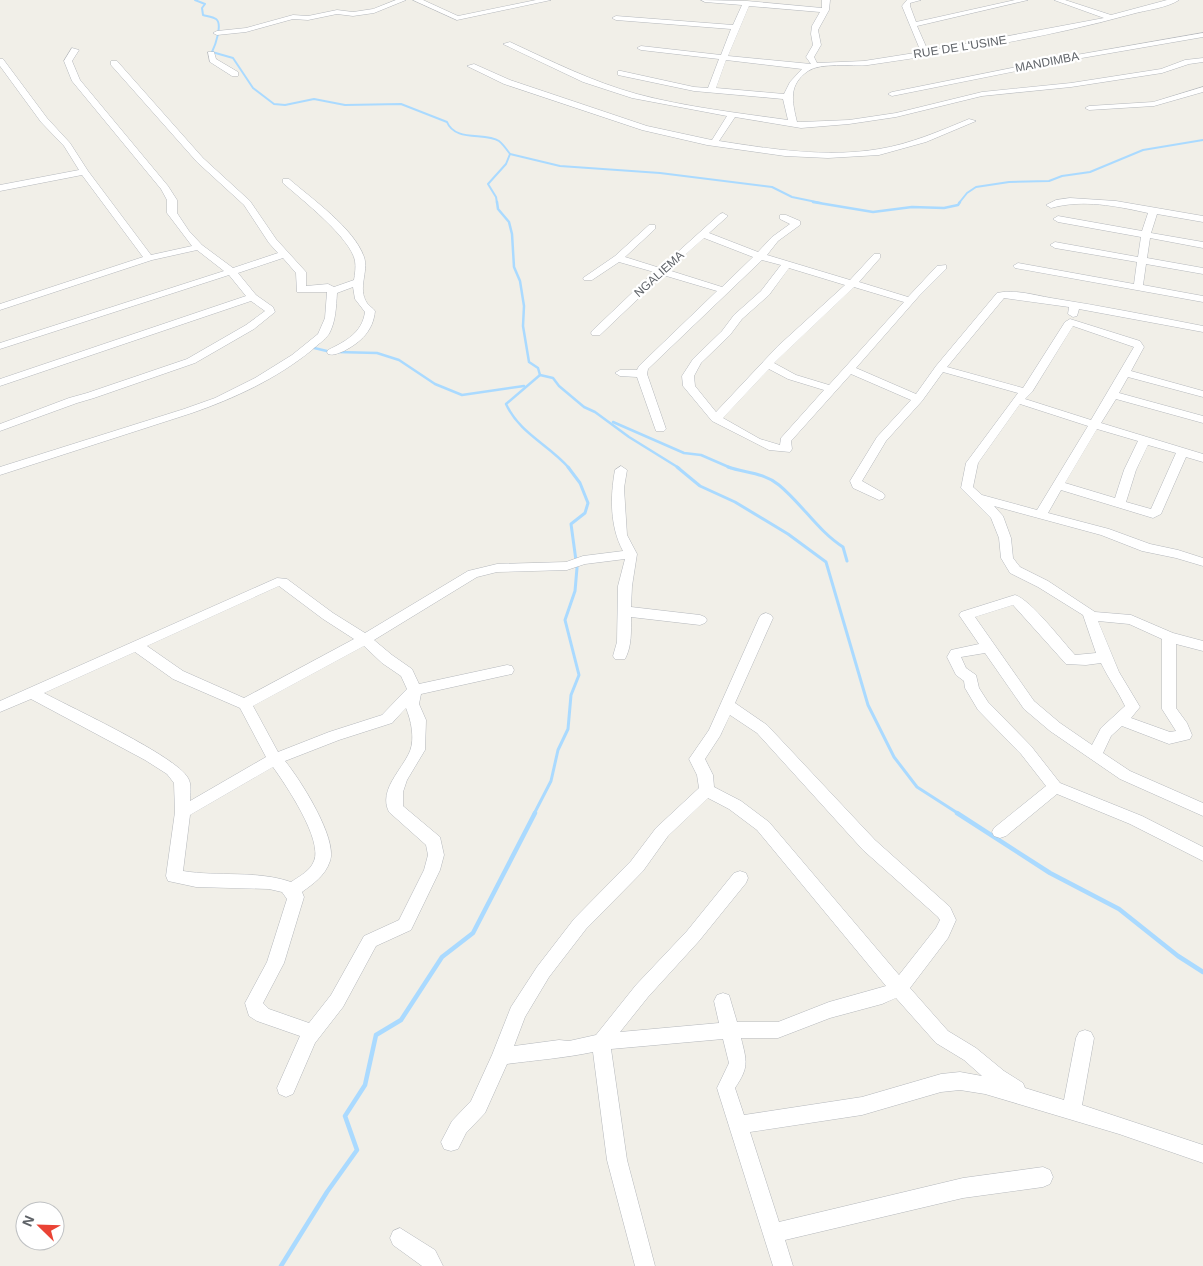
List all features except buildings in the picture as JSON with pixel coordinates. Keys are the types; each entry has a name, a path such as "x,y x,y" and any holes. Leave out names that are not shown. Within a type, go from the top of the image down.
{"street":[{"path":"217,33 246,30 292,17 308,18 337,12 353,14 374,11 402,0"},
{"path":"417,0 457,18 547,0"},
{"path":"705,0 825,10"},
{"path":"793,124 786,97 795,80 811,66 810,57 817,45 814,37 816,23 825,10 826,0"},
{"path":"917,0 907,2 906,6 925,52"},
{"path":"913,25 1024,0"},
{"path":"1058,0 1112,18"},
{"name":"RUE DE L'USINE","path":"641,48 811,66 864,63 1034,35 1112,18 1175,0"},
{"path":"711,91 735,27 747,3"},
{"path":"486,5 493,10"},
{"path":"616,18 735,27"},
{"name":"MANDIMBA","path":"892,94 1076,57 1203,35"},
{"path":"507,44 586,80 621,92 732,115 793,124 850,122 929,108 982,94 1071,85 1162,71 1188,62 1203,60"},
{"path":"0,428 73,400 90,396 191,361 270,312 269,308 252,296 232,272 199,247 186,233 172,213 172,200 165,188 76,81 68,62 75,50"},
{"path":"212,54 213,60 234,74"},
{"path":"0,61 44,120 67,145 84,172 149,258"},
{"path":"0,471 219,400 259,380 296,356 323,335 330,318 332,291 328,286 300,290 301,272 272,241 247,203 200,160 114,63"},
{"path":"471,66 507,82 646,128 714,143 785,152 828,155 879,152 902,146 972,121"},
{"path":"621,73 672,85 711,91 786,97"},
{"path":"1089,108 1154,104 1203,89"},
{"path":"714,143 732,115"},
{"path":"0,188 84,172"},
{"path":"286,181 350,242 360,259 357,295 364,307 370,311 368,323 360,338 332,352"},
{"path":"1051,205 1062,200 1076,201 1126,206 1203,219"},
{"path":"1138,287 1146,235 1153,211"},
{"name":"NGALIEMA","path":"596,333 662,270 723,216"},
{"path":"660,429 642,374 643,368 776,239 797,223 783,217"},
{"path":"1058,220 1203,245"},
{"path":"588,278 618,258 652,227"},
{"path":"703,234 760,256 911,301"},
{"path":"1055,245 1203,271"},
{"path":"0,307 149,258 199,247"},
{"path":"0,346 285,254"},
{"path":"716,419 802,329 853,283 877,256"},
{"path":"618,258 723,290"},
{"path":"787,264 765,293 697,361 688,376 689,386 716,419 756,441 773,448 786,449 785,440 911,301 915,292 931,281 937,271 943,267"},
{"path":"1018,266 1203,299"},
{"path":"332,291 358,282"},
{"path":"879,496 857,485 856,481 881,439 918,399 940,368 1001,295 1020,296 1203,329"},
{"path":"0,383 252,296"},
{"path":"1075,306 1070,322 1022,396 969,468 966,488 992,510 1001,522 1006,538 1007,558 1015,570 1089,613 1091,627 1105,657 1117,682 1131,700 1133,707 1101,737 1095,755"},
{"path":"1040,516 1125,373 1139,345 1133,341 1070,322"},
{"path":"768,364 792,377 832,389"},
{"path":"940,368 1022,396 1094,425 1203,458"},
{"path":"850,370 918,399"},
{"path":"620,373 642,374"},
{"path":"1125,373 1203,394"},
{"path":"1112,394 1203,420"},
{"path":"1119,505 1130,470 1144,441"},
{"path":"1057,485 1153,514 1182,452"},
{"path":"620,656 624,642 625,586 631,560 631,554 621,536 618,488 621,470"},
{"path":"977,497 1040,516 1105,532 1147,548 1178,554 1203,562"},
{"path":"245,704 365,639 472,574 497,568 567,566 583,560 631,554"},
{"path":"0,707 277,582 282,582 328,616 365,639 386,659 407,674 415,690 412,704 420,720 418,750 400,779 395,792 395,808 434,842 436,854 432,870 405,925 370,941 337,1001 312,1032 286,1088"},
{"path":"1105,657 1071,660 1020,602 1015,600 966,615 971,624 990,646 1030,705 1054,727 1125,775 1203,810"},
{"path":"625,610 672,618 700,620"},
{"path":"1090,616 1131,620 1169,637 1203,646"},
{"path":"707,790 705,776 697,759 715,732 728,706 766,618"},
{"path":"1119,719 1169,738 1185,735 1182,727 1168,708 1169,637"},
{"path":"136,646 178,675 245,704 274,759 294,783 324,845 323,860 315,874 291,892"},
{"path":"990,646 956,653 954,657 961,671 971,679 972,688 983,706 1026,750 1055,787 1136,820 1203,854"},
{"path":"183,812 214,796 274,759 334,736 387,719 415,690 508,670"},
{"path":"32,693 172,770 182,781 183,812 174,876 196,880 269,882 287,887 296,897 275,964 254,1003 255,1010 263,1015 312,1032"},
{"path":"501,1056 559,1048 569,1049 600,1042 731,1030 778,1030 829,1010 882,996 899,988 942,933 948,920 944,912 869,845 762,729 728,706"},
{"path":"1000,832 1055,787"},
{"path":"707,790 735,805 763,826 942,1037 970,1054 1029,1098"},
{"path":"451,1142 459,1127 478,1107 518,1013 543,972 580,924 637,866 662,832 707,790"},
{"path":"645,1266 617,1160 600,1042 642,991 693,936 740,878"},
{"path":"723,1001 738,1063 737,1070 728,1081 726,1088 783,1266"},
{"path":"1072,1111 1085,1038"},
{"path":"738,1126 862,1106 941,1082 960,1081 985,1085 1029,1098 1203,1154"},
{"path":"773,1233 963,1188 1042,1177"},
{"path":"400,1238 428,1257 433,1266"}],"waterway":[{"path":"195,0 205,4 202,8 203,15 215,18 219,25 218,35 212,52 233,58 253,88 274,104 285,105 314,99 345,105 401,104 447,122 457,132 493,138 499,141 510,154"},
{"path":"959,203 967,193 976,187 1009,182 1049,181 1062,176 1090,172 1143,150 1203,140"},
{"path":"497,203 496,197 488,184 506,164 510,154"},
{"path":"510,154 560,166 660,173 772,187 792,197 821,203"},
{"path":"497,202 498,209 509,222 512,234 514,267 520,281 524,306 523,326 529,362 538,368 540,375"},
{"path":"813,202 873,212 912,207 944,208 958,205 960,202"},
{"path":"310,347 331,352"},
{"path":"337,352 377,353 399,360 435,384 462,395 524,386"},
{"path":"540,375 553,378 559,386 584,407 595,412 629,437 679,468"},
{"path":"540,375 506,404 519,423 568,467"},
{"path":"613,422 684,453 701,455 730,467"},
{"path":"534,814 551,781 558,750 568,729 571,695 579,675 565,620 575,591 577,568 571,524 585,513 588,503 580,483 568,467"},
{"path":"677,467 700,486 735,502 788,534 826,562 868,705 894,757 917,787 959,814"},
{"path":"730,467 760,475 779,485 834,541 843,547 847,561"},
{"path":"281,1266 327,1192 357,1150 345,1116 365,1085 376,1035 401,1020 442,957 473,933 535,813"},
{"path":"957,813 1050,873 1119,909 1178,956 1203,972"}]}
